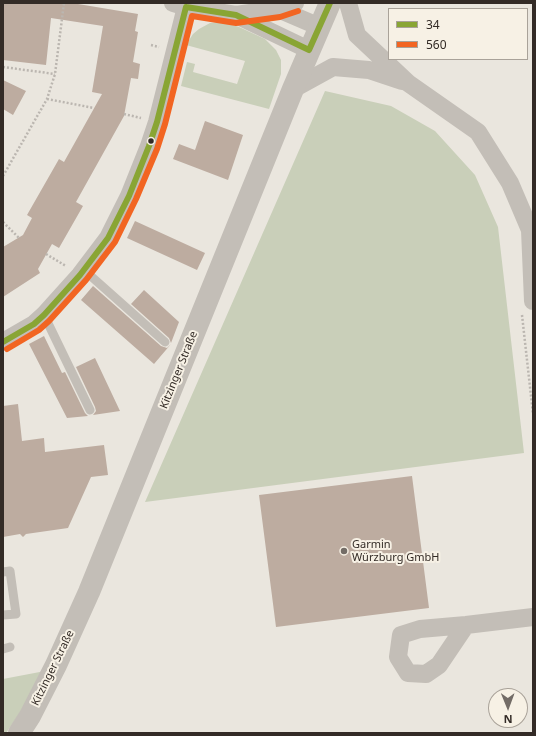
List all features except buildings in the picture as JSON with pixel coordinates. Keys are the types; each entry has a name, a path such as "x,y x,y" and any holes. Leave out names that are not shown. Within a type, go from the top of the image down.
{"street":[{"name":"Kitzinger Straße","path":"19,733 30,716 56,666 89,592 293,89 330,3"},
{"path":"348,3 357,35 408,83 478,132 510,183 532,230 528,307"},
{"path":"3,342 34,324 44,315 82,273 108,238 129,196 157,122 179,5 236,15 309,50"},
{"path":"236,15 286,6 320,26"},
{"path":"293,89 332,67 369,70 408,83"},
{"path":"466,625 533,617"}],"lane":[{"path":"82,273 166,342"},
{"path":"44,315 90,410"},
{"path":"3,572 10,571 16,614 3,615"}],"path":[{"path":"3,176 47,99 55,74 64,3"},
{"path":"3,67 55,74"},
{"path":"47,99 94,108"},
{"path":"3,222 20,239"},
{"path":"46,254 82,273"},
{"path":"528,307 533,414"}],"green space":[{"path":"224,22 265,39 276,50 281,60 281,74 269,109 181,86 187,62 195,64 193,72 237,84 245,61 186,45 193,34 199,29 210,23"},
{"path":"325,91 391,106 435,131 475,175 498,227 524,453 145,502"},
{"path":"45,671 21,711 6,733 3,733 3,679"}],"transit line":[{"name":"34","path":"186,7 236,15 309,50 330,3"},
{"name":"34","path":"3,342 34,324 44,315 80,275 108,238 129,196 149,146 157,122 186,7"},
{"name":"560","path":"7,349 39,330 49,321 86,280 115,242 136,199 157,149 165,124 192,16 236,23 280,17 298,11"}],"place":[{"name":"Garmin Würzburg GmbH","path":"344,551"}]}
